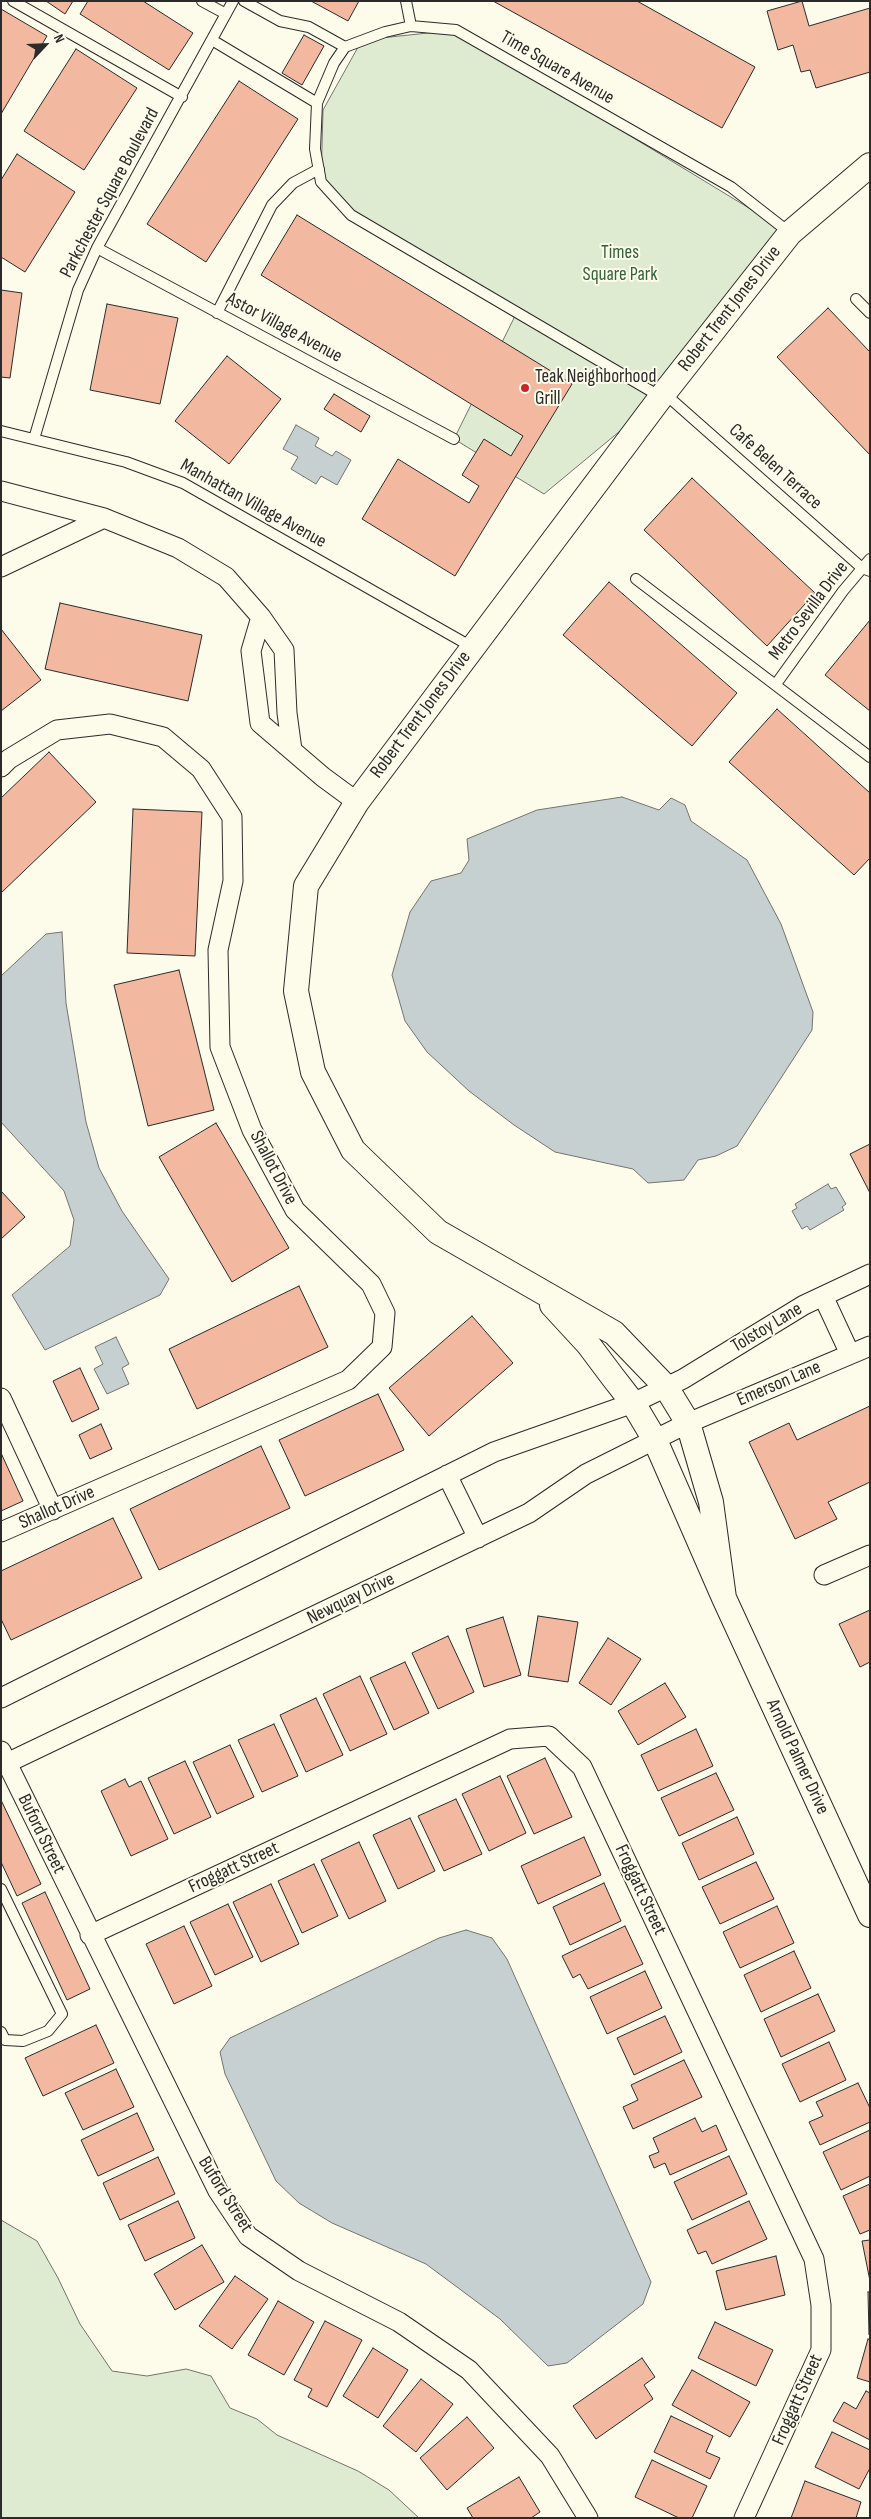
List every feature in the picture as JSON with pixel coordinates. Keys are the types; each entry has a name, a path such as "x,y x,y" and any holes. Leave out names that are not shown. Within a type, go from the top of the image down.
{"street":[{"name":"Robert Trent Jones Drive","path":"688,1423 666,1387 614,1333 438,1232 353,1150 313,1072 296,991 306,886 357,802 662,395 790,233 870,165"},
{"path":"1,491 104,518 178,548 226,577 261,617 284,650 292,750"},
{"path":"1,567 104,518"},
{"path":"261,617 251,651 260,723 323,777 357,802"},
{"path":"253,678 285,675"},
{"name":"Shallot Drive","path":"1,766 9,759 57,730 110,724 163,737 201,769 232,817 233,881 218,950 220,1048 252,1130 295,1210 371,1284 385,1313 382,1347 348,1380 1,1532"},
{"name":"Tolstoy Lane","path":"666,1387 804,1305 870,1274"},
{"name":"Robert Trent Jones Drive","path":"535,1287 588,1344 633,1403"},
{"path":"822,1296 850,1354"},
{"name":"Emerson Lane","path":"688,1423 870,1346"},
{"path":"1,1698 494,1452 633,1403 666,1387"},
{"path":"1,1398 53,1510"},
{"name":"Arnold Palmer Drive","path":"633,1403 655,1440 724,1598 870,1915"},
{"name":"Arnold Palmer Drive","path":"688,1423 711,1502 724,1598"},
{"name":"Newquay Drive","path":"3,1760 529,1513 586,1474 688,1423"},
{"path":"447,1475 478,1538"},
{"path":"824,1575 870,1555"},
{"name":"Froggatt Street","path":"90,1935 510,1739 549,1736 582,1767 814,2259 821,2306 821,2350 744,2518"},
{"name":"Buford Street","path":"3,1760 218,2191 248,2236 300,2271 400,2322 469,2370 550,2456 588,2518"}],"lane":[{"path":"13,1 182,97"},
{"path":"202,1 226,14"},
{"name":"Parkchester Square Boulevard","path":"34,440 78,290 96,248 182,97 233,1"},
{"path":"244,1 280,21 309,27 345,48 334,63 317,103 315,149 321,182 351,215 662,395"},
{"path":"406,1 411,26"},
{"name":"Time Square Avenue","path":"345,48 385,32 411,26 456,30 731,187 790,233"},
{"path":"212,40 317,103"},
{"path":"217,313 272,205 293,183 319,169"},
{"name":"Astor Village Avenue","path":"96,248 454,439"},
{"path":"856,299 870,313"},
{"name":"Cafe Belen Terrace","path":"662,395 866,570"},
{"name":"Manhattan Village Avenue","path":"1,431 126,462 183,483 472,647"},
{"name":"Metro Sevilla Drive","path":"776,684 866,570 870,559"},
{"path":"636,579 870,756"},
{"path":"1,1889 62,2014 48,2031 23,2041 5,2040 1,2032"}],"green space":[{"name":"Times Square Park","path":"456,30 790,233 661,397 544,494 454,439 517,312 351,215 321,182 323,110 362,40"},
{"path":"1,2220 37,2241 58,2278 80,2324 112,2371 147,2376 186,2369 211,2376 230,2408 257,2419 277,2435 358,2471 389,2490 419,2518 1,2518"}],"shaded area":[{"path":"296,425 319,438 315,446 332,456 336,451 351,460 337,485 321,476 316,484 291,469 298,457 283,449"},
{"path":"622,797 659,810 671,798 685,805 691,821 747,860 781,924 813,1012 812,1030 737,1146 716,1156 698,1160 684,1180 648,1183 633,1169 555,1152 514,1125 469,1091 427,1052 405,1021 392,975 410,912 431,881 461,873 469,860 467,839 537,810"},
{"path":"62,932 66,1003 86,1122 99,1168 122,1211 169,1279 160,1295 45,1350 12,1295 70,1246 74,1220 64,1191 1,1122 1,976 46,934"},
{"path":"828,1184 831,1189 836,1187 846,1204 842,1207 844,1210 810,1230 807,1226 802,1229 792,1211 797,1208 795,1204"},
{"path":"116,1337 129,1364 122,1368 129,1384 107,1394 94,1369 103,1364 95,1347"},
{"path":"466,1930 492,1938 507,1959 651,2282 643,2304 567,2363 548,2366 500,2319 426,2264 332,2223 299,2203 276,2181 225,2074 220,2052 230,2038 439,1938"}],"building":[{"path":"46,1 73,1 65,14"},
{"path":"88,1 143,1 193,33 169,70 80,14"},
{"path":"311,1 359,1 348,21"},
{"path":"493,1 637,1 755,67 722,128"},
{"path":"802,1 809,26 870,8 870,72 816,88 810,70 801,72 793,45 778,50 767,11"},
{"path":"1,9 47,36 1,114"},
{"path":"304,35 324,46 302,85 282,73"},
{"path":"76,49 137,88 84,170 24,131"},
{"path":"239,81 298,119 206,262 147,224"},
{"path":"17,154 75,192 25,272 1,257 1,180"},
{"path":"297,215 572,384 455,576 362,519 398,459 469,503 479,486 462,475 484,439 511,456 523,436 261,275"},
{"path":"1,290 22,293 10,378 1,377"},
{"path":"107,304 178,318 160,404 90,390"},
{"path":"828,308 870,352 870,455 777,357"},
{"path":"227,356 281,399 229,464 175,421"},
{"path":"334,394 370,416 361,432 324,409"},
{"path":"692,478 815,593 767,646 644,530"},
{"path":"609,582 737,693 692,746 563,635"},
{"path":"60,603 202,635 188,701 45,669"},
{"path":"870,620 870,711 825,675"},
{"path":"1,629 41,680 1,711"},
{"path":"777,709 870,793 870,858 854,875 729,762"},
{"path":"49,752 96,802 1,893 1,798"},
{"path":"133,809 202,812 195,956 127,953"},
{"path":"179,970 214,1110 148,1126 114,985"},
{"path":"216,1123 289,1248 232,1282 159,1157"},
{"path":"870,1144 870,1193 850,1154"},
{"path":"1,1191 25,1217 1,1239"},
{"path":"299,1286 328,1347 197,1409 169,1349"},
{"path":"472,1316 513,1363 429,1436 389,1388"},
{"path":"80,1368 99,1409 72,1422 53,1381"},
{"path":"378,1394 404,1450 305,1496 279,1440"},
{"path":"870,1406 870,1482 828,1502 837,1519 795,1539 749,1442 789,1423 797,1440"},
{"path":"101,1424 112,1449 90,1459 79,1435"},
{"path":"261,1446 290,1508 159,1570 130,1509"},
{"path":"1,1453 23,1501 1,1511"},
{"path":"113,1518 142,1578 11,1640 1,1619 1,1571"},
{"path":"870,1610 870,1662 860,1667 839,1624"},
{"path":"538,1616 578,1622 568,1682 528,1676"},
{"path":"503,1617 521,1675 484,1687 466,1629"},
{"path":"448,1636 474,1692 438,1709 412,1653"},
{"path":"608,1638 641,1659 611,1705 579,1683"},
{"path":"405,1662 429,1713 394,1730 370,1678"},
{"path":"360,1676 387,1734 350,1751 323,1694"},
{"path":"665,1683 686,1717 638,1745 618,1711"},
{"path":"316,1698 343,1755 306,1772 280,1715"},
{"path":"274,1724 298,1776 262,1792 238,1740"},
{"path":"696,1729 713,1766 658,1791 641,1755"},
{"path":"230,1745 254,1797 217,1814 193,1762"},
{"path":"545,1758 572,1817 534,1834 507,1776"},
{"path":"185,1761 211,1817 174,1834 148,1778"},
{"path":"716,1773 734,1810 679,1836 661,1798"},
{"path":"500,1776 526,1833 489,1851 462,1794"},
{"path":"125,1779 129,1787 141,1781 168,1839 131,1856 101,1791"},
{"path":"456,1799 482,1854 444,1871 418,1816"},
{"path":"1,1800 41,1884 17,1896 1,1862"},
{"path":"737,1817 754,1854 699,1880 682,1843"},
{"path":"410,1818 435,1871 398,1889 373,1835"},
{"path":"584,1837 601,1875 538,1904 521,1866"},
{"path":"359,1842 386,1901 349,1919 321,1860"},
{"path":"756,1862 774,1899 720,1924 702,1887"},
{"path":"314,1864 338,1916 302,1933 278,1881"},
{"path":"604,1883 621,1921 570,1945 553,1907"},
{"path":"271,1884 299,1944 261,1962 233,1902"},
{"path":"45,1892 90,1989 67,2000 22,1903"},
{"path":"228,1904 253,1957 215,1975 190,1922"},
{"path":"777,1906 794,1943 740,1968 723,1932"},
{"path":"184,1926 212,1986 174,2004 146,1944"},
{"path":"625,1926 643,1964 588,1989 580,1974 573,1978 562,1956"},
{"path":"794,1951 811,1988 761,2012 744,1975"},
{"path":"645,1971 662,2008 607,2034 590,1997"},
{"path":"818,1994 835,2031 781,2057 764,2019"},
{"path":"665,2016 682,2052 634,2075 617,2038"},
{"path":"96,2025 114,2063 43,2096 25,2058"},
{"path":"829,2042 846,2080 800,2102 782,2064"},
{"path":"684,2060 702,2097 633,2129 623,2107 638,2100 631,2085"},
{"path":"116,2069 134,2107 83,2130 65,2093"},
{"path":"858,2083 870,2108 870,2122 820,2145 809,2122 823,2116 816,2102"},
{"path":"137,2113 154,2150 98,2176 81,2140"},
{"path":"695,2118 702,2132 716,2125 727,2150 670,2175 665,2163 654,2168 649,2156 659,2152 653,2138"},
{"path":"870,2130 870,2176 841,2190 823,2152"},
{"path":"729,2156 747,2194 692,2220 674,2182"},
{"path":"158,2157 175,2194 120,2220 103,2183"},
{"path":"870,2184 870,2230 860,2234 843,2196"},
{"path":"178,2201 195,2238 145,2261 128,2225"},
{"path":"749,2201 767,2239 712,2264 706,2251 698,2254 687,2230"},
{"path":"870,2240 870,2281 862,2241"},
{"path":"202,2245 224,2282 175,2310 154,2274"},
{"path":"776,2256 785,2295 726,2310 716,2271"},
{"path":"235,2276 268,2299 232,2349 199,2326"},
{"path":"868,2292 870,2292 870,2335 869,2335"},
{"path":"278,2301 314,2322 284,2375 248,2355"},
{"path":"325,2321 362,2340 327,2407 308,2397 312,2389 294,2380"},
{"path":"715,2322 773,2350 756,2386 698,2358"},
{"path":"868,2339 870,2340 870,2382 857,2378"},
{"path":"373,2348 408,2370 378,2418 343,2396"},
{"path":"642,2358 655,2377 644,2385 653,2399 596,2439 573,2406"},
{"path":"692,2370 750,2402 730,2437 672,2405"},
{"path":"421,2379 453,2404 416,2452 383,2426"},
{"path":"866,2391 870,2393 870,2440 833,2421 844,2402 856,2409"},
{"path":"671,2416 713,2436 706,2452 720,2458 710,2479 654,2452"},
{"path":"467,2417 494,2448 447,2490 420,2458"},
{"path":"832,2432 870,2450 870,2468 859,2489 815,2467"},
{"path":"652,2460 707,2486 692,2518 679,2518 635,2497"},
{"path":"519,2477 540,2512 531,2518 473,2518 467,2508"},
{"path":"805,2481 861,2502 856,2518 791,2518"}],"place":[{"name":"Teak Neighborhood Grill","path":"525,388"}]}
